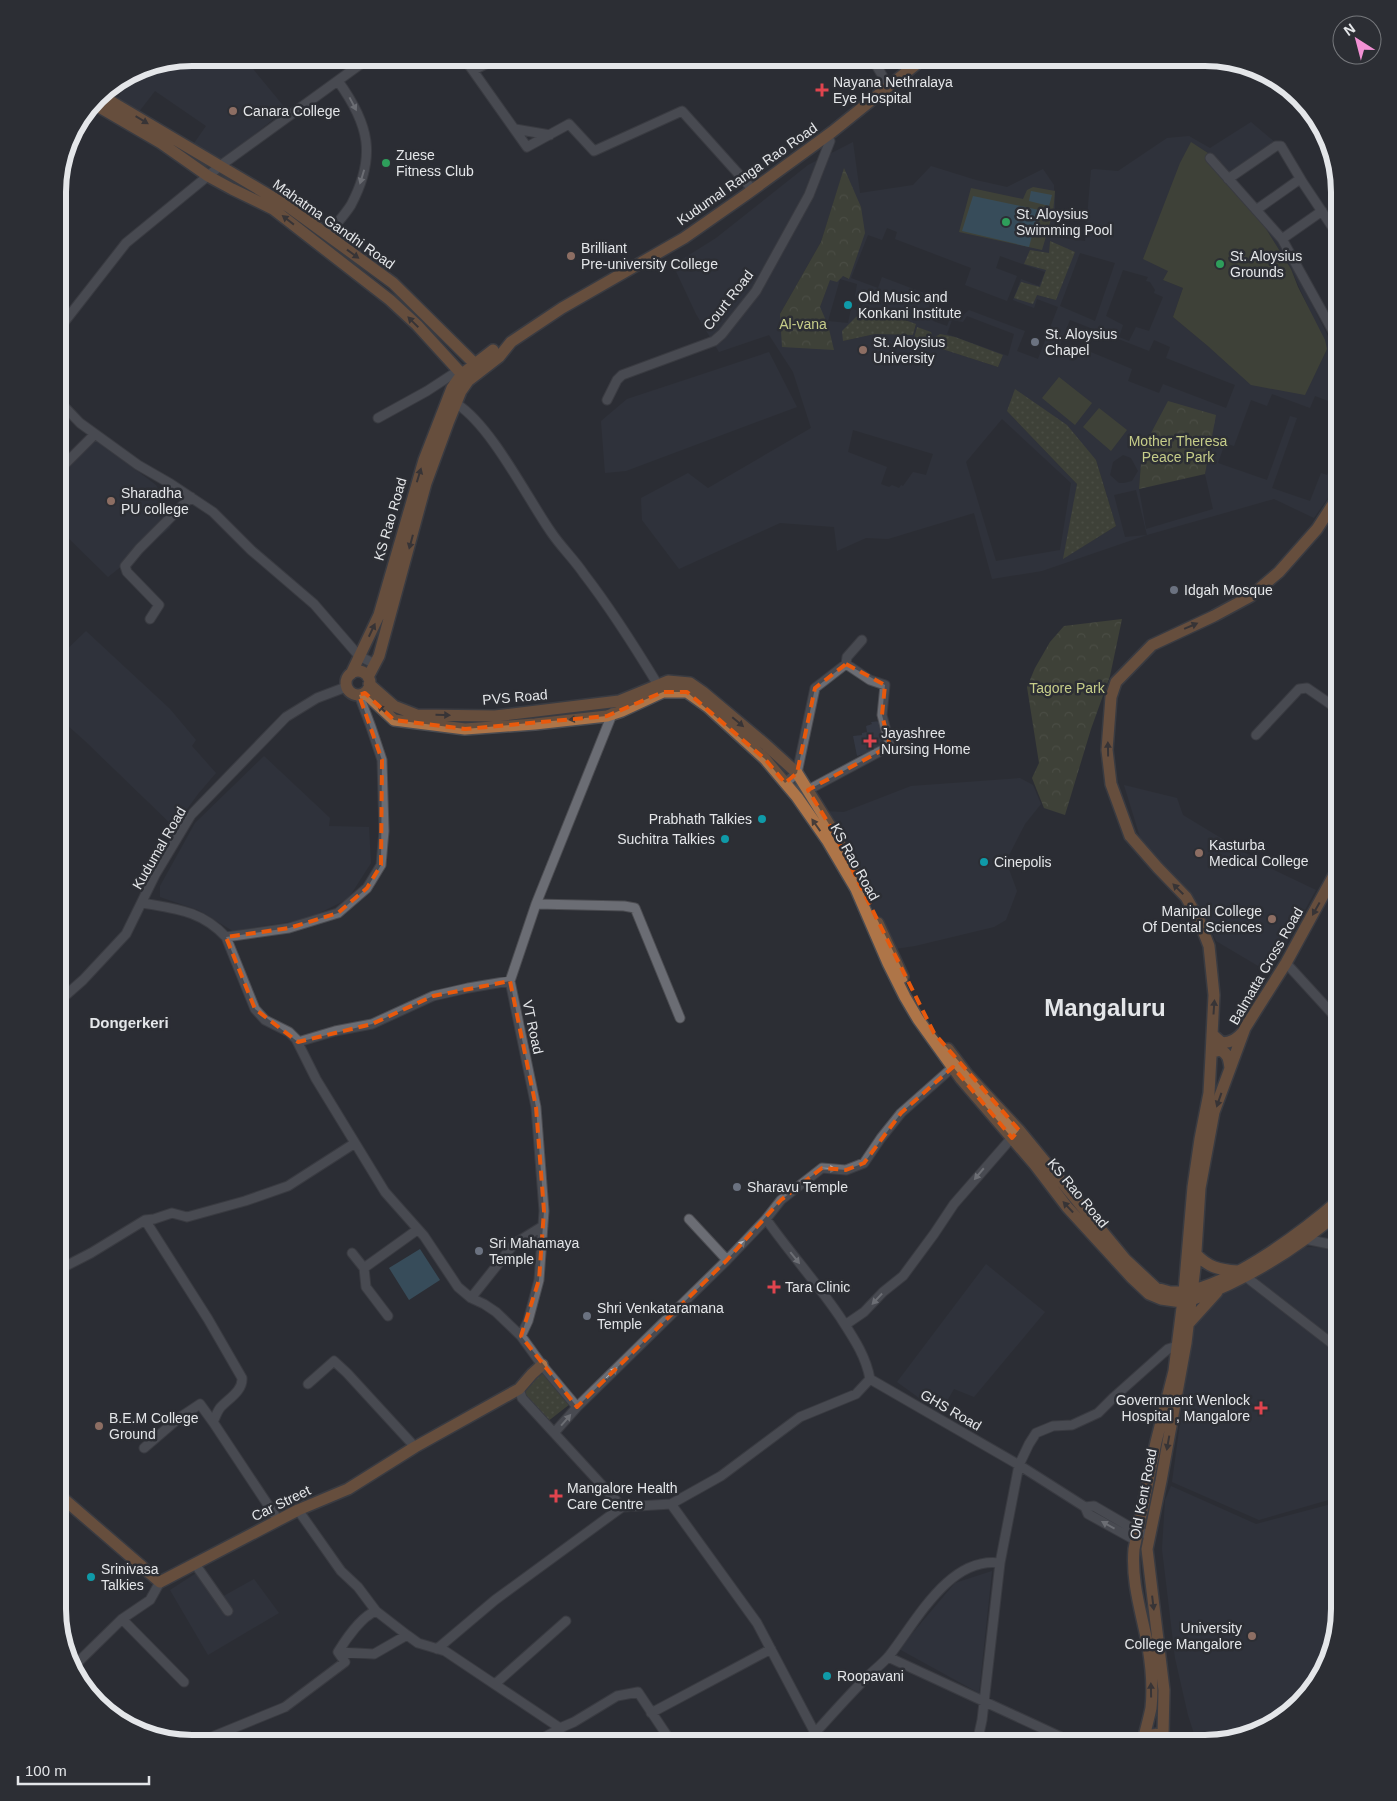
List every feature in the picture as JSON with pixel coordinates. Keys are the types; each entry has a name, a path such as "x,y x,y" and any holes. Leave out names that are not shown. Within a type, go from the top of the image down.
{"main road":[{"name":"Kudumal Ranga Rao Road","path":"478,367 498,357 511,342 562,308 684,238 835,134 913,67"},
{"name":"Mahatma Gandhi Road","path":"107,100 288,207 328,235 393,283 478,367"},
{"name":"Mahatma Gandhi Road","path":"106,101 208,176 232,190 273,208 390,300 417,325 456,370"},
{"path":"463,353 481,354 511,342"},
{"path":"478,367 493,350"},
{"name":"KS Rao Road","path":"456,370 478,367"},
{"name":"KS Rao Road","path":"456,370 446,417 426,483 399,587 379,656 365,687 394,720 465,729 535,724 612,714 663,692 687,692 708,707 765,760 797,797 827,840 856,889 888,963 918,1019 952,1066 1016,1134"},
{"name":"KS Rao Road","path":"351,674 378,615 424,460 446,417 457,404 461,391 456,370"},
{"path":"1143,1735 1151,1708 1152,1687 1148,1647 1138,1605 1132,1564 1136,1536 1156,1442 1174,1371 1177,1346 1188,1296 1194,1187 1211,1073 1214,995 1210,946 1200,920 1186,897 1130,836 1111,784 1107,750 1111,697 1116,682 1152,644 1214,616 1250,596 1279,572 1317,530 1331,509"},
{"path":"359,672 365,687 353,694 346,686 346,680 351,674 359,672"},
{"path":"663,683 690,683 797,773 837,837 862,886 904,978 934,1033 1016,1134 1125,1260 1156,1288 1188,1296 1220,1289"},
{"name":"PVS Road","path":"365,687 394,706 417,714 495,716 614,702 663,683"},
{"name":"Balmatta Cross Road","path":"1188,1296 1196,1254 1200,1188 1214,1112 1245,1028 1286,963 1331,883"},
{"path":"1212,1034 1222,1042 1230,1042 1238,1038 1245,1028"},
{"path":"1211,1056 1216,1050 1224,1051 1228,1057 1230,1068"},
{"path":"1302,1235 1331,1208"},
{"path":"1189,1323 1220,1289 1331,1217"},
{"path":"1196,1254 1212,1267 1242,1274"},
{"path":"1188,1296 1212,1283 1242,1274"},
{"name":"Old Kent Road","path":"1163,1735 1164,1690 1147,1549 1165,1463 1189,1323 1188,1296"},
{"path":"519,1390 542,1365"},
{"name":"Car Street","path":"160,1582 298,1510 348,1489 415,1447 519,1390"},
{"path":"66,1501 160,1582"},
{"path":"1148,1735 1163,1735"}],"street":[{"path":"67,318 126,242 220,166 358,66"},
{"path":"471,66 527,147 569,124 594,151 682,112 752,190"},
{"path":"474,70 481,66"},
{"path":"877,67 889,87"},
{"path":"328,235 350,206 362,181 367,158 367,143 359,115 338,81"},
{"path":"515,129 550,134"},
{"name":"Court Road","path":"608,400 617,380 622,375 714,341 722,334 756,291 809,195 830,141 835,134"},
{"path":"1228,179 1277,146 1282,148 1331,224"},
{"path":"1210,158 1282,239 1330,324"},
{"path":"1256,210 1300,178"},
{"path":"1282,239 1322,211"},
{"path":"378,418 427,391 456,370"},
{"path":"457,404 467,410 493,442 552,534 584,573 663,683"},
{"path":"67,409 80,423 138,465 214,512 252,550 314,604 359,656 375,664"},
{"path":"67,462 95,434"},
{"path":"150,619 159,605 127,572 125,566 139,549 191,497"},
{"path":"785,783 797,773 815,688 846,664 847,657 862,640"},
{"path":"808,790 890,746 882,715 885,685 870,680 846,664"},
{"name":"Kudumal Road","path":"66,995 83,980 126,934 143,903 155,875 192,815 286,717 317,698 346,686"},
{"path":"226,937 290,928 338,913 367,888 381,865 384,831 382,760 371,727 365,687"},
{"path":"1256,735 1299,688 1307,688 1331,704"},
{"path":"298,1042 335,1031 372,1024 434,996 510,981 536,904 612,714 614,702"},
{"path":"143,903 188,911 202,917 217,927 226,937 255,1009 265,1020 289,1032 298,1042 316,1079 385,1192 417,1230 458,1287 471,1298 496,1312 520,1336 577,1407"},
{"path":"536,904 624,906 635,908 680,1018"},
{"path":"1286,963 1331,1011"},
{"name":"VT Road","path":"510,981 536,1107 544,1211 539,1280 528,1321 520,1336"},
{"path":"554,1433 577,1407 727,1260 766,1219 781,1200 822,1168 846,1170 864,1163 901,1113 952,1066"},
{"path":"845,1325 864,1312 883,1292 903,1276 954,1204 1016,1134"},
{"path":"66,1266 145,1220 172,1213 187,1217 245,1201 288,1186 355,1143"},
{"path":"690,1219 727,1260"},
{"path":"442,1648 495,1600 622,1507 671,1504 721,1476 800,1416 856,1394 870,1379 868,1368 854,1338 822,1290 766,1219"},
{"path":"145,1220 208,1319 242,1378 240,1388 219,1409 212,1422"},
{"path":"471,1298 514,1244 543,1226"},
{"path":"364,1268 417,1230"},
{"path":"1302,1235 1331,1243"},
{"path":"352,1253 364,1268 366,1287 388,1316"},
{"path":"1242,1274 1331,1342"},
{"path":"979,1735 1000,1563 1018,1465 1036,1433 1053,1426 1072,1425 1098,1413 1114,1396 1168,1349 1177,1346"},
{"path":"308,1384 334,1361 415,1447"},
{"name":"GHS Road","path":"870,1379 1018,1465 1085,1507 1088,1514 1136,1536 1150,1536"},
{"path":"519,1390 522,1398 622,1507"},
{"path":"144,1448 179,1418 200,1404 278,1520"},
{"path":"671,1504 757,1624 815,1733 866,1677 888,1657 924,1608 947,1584 969,1567 990,1562 1000,1563"},
{"path":"298,1510 341,1571 358,1586 376,1611 418,1643 442,1648 560,1728 563,1727"},
{"path":"195,1564 228,1611"},
{"name":"Car Street","path":"78,1661 122,1619 150,1600 160,1582"},
{"path":"338,1652 350,1631 370,1613 376,1611"},
{"path":"122,1619 184,1682"},
{"path":"495,1684 566,1620"},
{"path":"338,1652 374,1654 406,1635"},
{"path":"652,1712 771,1649"},
{"path":"218,1735 285,1707 345,1662 338,1652"},
{"path":"888,1657 1055,1735"},
{"path":"549,1735 617,1696 638,1692 666,1735"}],"highlighted area":[{"path":"846,664 885,685 882,715 890,746 808,790 832,829 934,1033 1019,1130 1012,1138 953,1067 901,1113 864,1163 846,1170 822,1168 781,1200 727,1260 577,1407 521,1336 539,1280 544,1211 536,1107 510,981 433,996 372,1024 298,1042 255,1009 226,937 289,928 338,913 367,888 381,865 382,760 359,695 365,693 394,720 465,729 607,716 663,692 687,692 765,759 785,783 797,773 815,688"}],"shaded area":[{"name":"Canara College","path":"251,66 286,109 214,167 188,152 206,126 155,91 138,113 118,98 124,87 137,79 176,67"},
{"name":"St. Aloysius University","path":"1251,122 1276,143 1232,175 1269,227 1298,277 1331,342 1331,402 1315,396 1310,408 1272,394 1267,406 1251,400 1234,446 1225,443 1218,463 1267,480 1290,416 1297,418 1272,488 1310,501 1321,473 1327,475 1331,465 1331,494 1314,518 1274,499 1147,535 1042,571 992,579 974,513 888,539 866,538 837,551 834,527 780,523 679,569 642,520 641,498 688,473 708,488 811,428 793,372 769,335 719,352 696,314 673,265 716,238 808,165 853,142 860,193 913,185 931,166 976,180 1007,187 1043,169 1054,185 1055,237 1085,241 1091,170 1118,171 1167,138 1189,136 1210,148","holes":["844,169 848,279 843,276 830,279 820,307 780,314 821,242","1255,211 1291,269 1327,349 1305,394 1209,347 1173,317 1183,288 1163,280 1168,271","887,228 897,232 895,239 971,268 965,285 1007,301 1017,276 996,268 1000,256 1045,272 1039,286 1021,279 1013,300 1034,308 1037,299 1058,307 1038,359 1017,351 1025,331 969,310 961,317 951,316 947,326 933,321 937,310 929,307 932,296 882,277 878,288 851,278 868,235 882,240","1050,241 1056,300 1037,295 1047,270 1024,264 1049,254","1080,253 1115,263 1095,321 1060,306","1123,270 1148,277 1146,281 1150,282 1155,290 1154,293 1163,297 1149,331 1136,327 1129,341 1119,337 1123,325 1106,316","840,279 857,284 855,296 864,300 861,311 851,309 848,323 828,321","967,316 1014,334 1008,356 947,334 952,320 963,322","883,317 905,320 916,325 913,335 875,334 843,341","1070,320 1149,351 1154,340 1170,347 1166,358 1235,385 1226,408 1163,384 1159,393 1128,381 1132,369 1081,348 1076,360 1057,352","917,327 930,332 933,338 1003,355 998,367 914,338","1007,411 1096,460 1116,526 1064,558 1077,484","1215,415 1205,474 1213,509 1146,529 1139,489 1142,450","1002,419 1071,483 1060,550 996,561 966,462","853,430 933,454 926,475 913,472 903,486 901,485 899,488 881,484 887,467 848,452","1123,455 1131,458 1138,471 1132,481 1124,483 1119,483 1110,475 1113,462","1136,490 1147,535 1125,537 1114,495"]},
{"path":"769,352 797,407 626,471 605,473 601,421 627,399"},
{"name":"Sharadha PU college","path":"95,439 156,485 172,517 170,528 108,577 67,537 67,470"},
{"path":"86,631 170,709 196,740 192,746 216,773 174,827 67,725 67,650"},
{"name":"Jayashree Nursing Home","path":"880,721 888,746 857,756 853,736 862,735 862,733 867,732 866,726 872,724 871,722"},
{"path":"264,756 330,818 329,826 369,827 371,863 348,899 307,919 233,931 198,910 160,897 160,886 195,823"},
{"path":"1020,778 1033,785 1041,804 1025,824 1006,861 1017,891 1006,920 994,927 915,946 888,950 823,811 844,812 911,786"},
{"name":"Kasturba Medical College","path":"1124,785 1177,798 1183,815 1272,869 1316,890 1270,973 1216,941 1208,923 1140,837"},
{"name":"Government Wenlock Hospital , Mangalore","path":"1304,1247 1331,1248 1331,1499 1259,1520 1172,1482 1192,1335 1198,1320 1225,1286"},
{"path":"986,1264 1045,1312 974,1397 954,1389 940,1413 897,1382"},
{"name":"University College Mangalore","path":"1171,1486 1256,1524 1331,1504 1331,1598 1329,1599 1331,1608 1330,1625 1324,1649 1309,1679 1288,1703 1260,1722 1245,1728 1229,1732 1194,1735 1175,1658 1162,1549 1165,1500"},
{"path":"201,1570 220,1598 254,1579 279,1613 208,1655 170,1590"},
{"path":"992,1571 979,1693 899,1649 955,1583"}],"green space":[{"name":"St. Aloysius Grounds","path":"1191,142 1220,161 1226,175 1255,211 1291,269 1325,340 1327,349 1305,395 1251,385 1173,317 1183,288 1163,280 1168,271 1143,259 1180,163"},
{"name":"Al-vana","path":"844,168 861,207 865,233 849,279 843,276 837,282 830,280 820,307 828,325 834,350 782,347 780,314 821,242"},
{"name":"St. Aloysius Swimming Pool","path":"1033,187 1055,191 1053,213 1042,250 959,232 971,188 1023,199 1027,190"},
{"path":"1050,241 1075,252 1056,300 1037,295 1033,304 1014,298 1021,282 1040,287 1046,270 1024,264 1030,250 1049,253"},
{"path":"858,315 905,320 916,324 913,335 875,334 843,341 842,331"},
{"path":"917,327 931,332 933,338 940,334 955,337 1003,355 998,367 939,348 914,338"},
{"path":"1059,377 1092,403 1075,425 1042,398"},
{"path":"1015,389 1067,425 1096,460 1116,526 1063,559 1077,484 1007,411"},
{"name":"Mother Theresa Peace Park","path":"1168,401 1216,415 1205,474 1139,489 1142,450"},
{"path":"1099,408 1127,430 1111,451 1083,427"},
{"name":"Tagore Park","path":"1122,619 1110,676 1091,729 1065,815 1044,808 1032,778 1039,763 1027,687 1035,668 1050,642 1064,626"},
{"path":"543,1371 570,1404 547,1422 521,1389"}],"water":[{"name":"St. Aloysius Swimming Pool","path":"1031,191 1052,195 1049,206 1029,201"},
{"name":"St. Aloysius Swimming Pool","path":"973,196 1039,210 1029,247 962,231"},
{"path":"420,1249 440,1280 409,1300 389,1268"}],"place":[{"name":"Nayana Nethralaya Eye Hospital","path":"822,90"},
{"name":"Canara College","path":"233,111"},
{"name":"Zuese Fitness Club","path":"386,163"},
{"name":"St. Aloysius Swimming Pool","path":"1006,222"},
{"name":"Brilliant Pre-university College","path":"571,256"},
{"name":"St. Aloysius Grounds","path":"1220,264"},
{"name":"Old Music and Konkani Institute","path":"848,305"},
{"name":"St. Aloysius Chapel","path":"1035,342"},
{"name":"St. Aloysius University","path":"863,350"},
{"name":"Sharadha PU college","path":"111,501"},
{"name":"Idgah Mosque","path":"1174,590"},
{"name":"Jayashree Nursing Home","path":"870,741"},
{"name":"Prabhath Talkies","path":"762,819"},
{"name":"Suchitra Talkies","path":"725,839"},
{"name":"Kasturba Medical College","path":"1199,853"},
{"name":"Cinepolis","path":"984,862"},
{"name":"Manipal College Of Dental Sciences","path":"1272,919"},
{"name":"Sharavu Temple","path":"737,1187"},
{"name":"Sri Mahamaya Temple","path":"479,1251"},
{"name":"Tara Clinic","path":"774,1287"},
{"name":"Shri Venkataramana Temple","path":"587,1316"},
{"name":"Government Wenlock Hospital , Mangalore","path":"1261,1408"},
{"name":"B.E.M College Ground","path":"99,1426"},
{"name":"Mangalore Health Care Centre","path":"556,1496"},
{"name":"Srinivasa Talkies","path":"91,1577"},
{"name":"University College Mangalore","path":"1252,1636"},
{"name":"Roopavani","path":"827,1676"}],"district":[{"name":"Mangaluru","path":"1105,1007"},
{"name":"Dongerkeri","path":"129,1022"}]}
